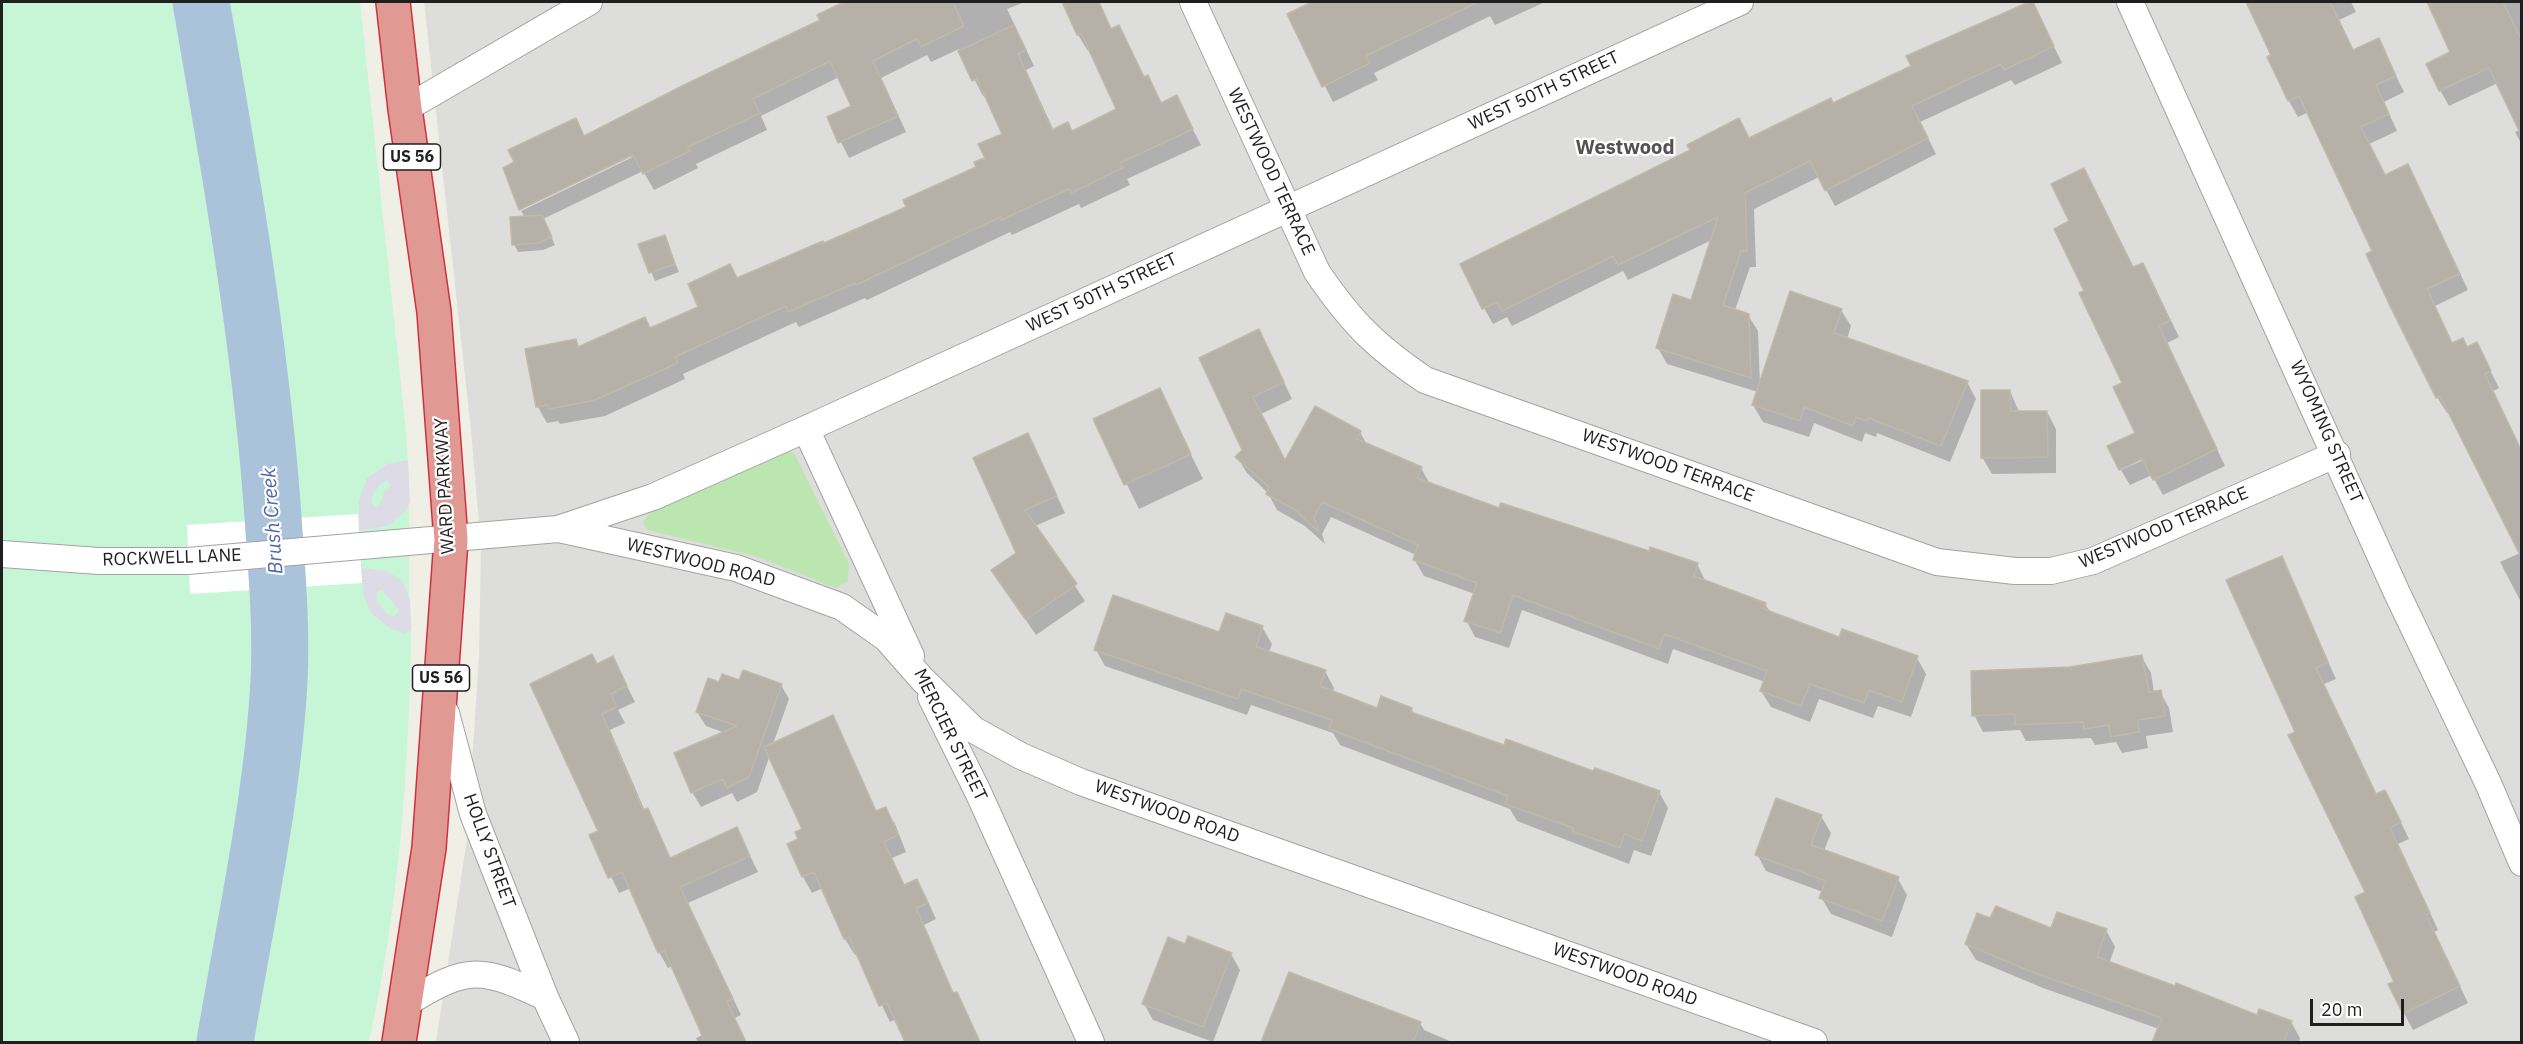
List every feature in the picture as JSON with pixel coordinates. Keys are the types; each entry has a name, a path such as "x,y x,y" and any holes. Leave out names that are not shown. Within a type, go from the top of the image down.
{"highway":[{"name":"WARD PARKWAY","path":"393,2 405,109 434,312 451,540 429,848 407,1003 399,1042"}],"street":[{"path":"405,109 589,2"},
{"name":"WESTWOOD TERRACE","path":"1193,2 1317,272 1344,312 1384,352 1425,380 1937,562 2015,571 2051,571 2093,561 2337,454"},
{"name":"WEST 50TH STREET","path":"451,540 558,529 653,497 1740,2"},
{"name":"WYOMING STREET","path":"2130,2 2522,863"},
{"name":"MERCIER STREET","path":"806,429 922,679 978,792 1091,1042"},
{"name":"WESTWOOD ROAD","path":"558,529 736,568 842,607 886,638 922,679 974,730 1021,756 1081,782 1814,1042"},
{"name":"ROCKWELL LANE","path":"2,554 99,561 188,561 451,540"},
{"name":"HOLLY STREET","path":"439,704 446,713 473,814 545,997 566,1042"},
{"path":"407,1003 442,981 471,974 501,977 545,997"}],"shaded area":[{"path":"424,2 2521,2 2521,1042 436,1042 467,839 479,657 481,547 471,430"},
{"path":"408,460 410,502 406,510 390,525 359,531 359,500 367,478 387,464","holes":["388,480 390,487 385,491 379,506 374,507 371,502 373,494 380,484"]},
{"path":"361,568 386,571 403,581 410,600 411,631 403,633 388,627 371,613 363,593","holes":["381,589 399,610 394,617 387,614 377,601 376,593"]}],"green space":[{"path":"2,2 360,2 406,431 411,626 405,786 395,889 388,941 369,1042 2,1042"},
{"path":"787,451 794,453 849,564 848,581 836,588 755,556 647,530 643,522 651,512"}],"pier":[{"path":"358,514 362,583 190,594 187,525"}],"building":[{"path":"844,2 953,2 964,26 921,47 917,39 873,61 898,116 838,143 827,117 851,106 830,61 753,99 760,113 688,147 690,151 643,174 633,155 519,210 503,168 514,162 508,150 576,118 584,136 820,20 817,15"},
{"path":"1062,2 1099,2 1111,29 1119,25 1144,77 1148,75 1161,103 1177,95 1193,129 1120,163 1122,168 1071,193 1069,189 1001,220 1000,217 856,285 855,283 788,312 786,306 675,357 678,363 595,400 549,409 548,405 536,407 525,349 576,339 578,347 645,317 650,328 698,307 688,284 730,264 737,278 823,241 824,243 906,207 903,200 976,167 974,162 985,158 978,144 1002,134 977,79 972,81 958,51 1014,25 1026,50 1018,54 1052,130 1068,122 1072,131 1116,109 1081,33 1077,35"},
{"path":"1312,2 1478,2 1366,56 1370,63 1322,87 1287,14"},
{"path":"2033,2 2054,46 2004,70 2001,64 1912,106 1928,138 1825,191 1810,161 1745,193 1747,251 1741,251 1723,305 1749,314 1751,378 1656,348 1673,294 1691,300 1718,217 1618,265 1613,256 1502,311 1497,302 1482,309 1460,264 1690,150 1687,145 1739,118 1749,138 1831,98 1833,103 1911,66 1906,56"},
{"path":"2246,2 2330,2 2353,50 2379,38 2396,76 2376,85 2389,114 2361,127 2385,175 2408,164 2460,274 2427,289 2452,343 2463,338 2467,347 2477,342 2491,371 2485,374 2522,452 2522,559 2440,396 2436,398 2390,306 2366,254 2372,251 2299,96 2288,101 2267,57 2271,55"},
{"path":"2427,2 2503,2 2522,41 2522,137 2489,68 2439,91 2426,64 2450,52"},
{"path":"2084,168 2133,267 2143,263 2170,321 2159,326 2217,449 2153,480 2142,459 2119,470 2107,446 2135,433 2113,387 2122,383 2079,293 2084,291 2054,229 2069,221 2051,184"},
{"path":"542,215 552,237 538,243 512,245 510,217"},
{"path":"665,235 675,264 649,273 638,244"},
{"path":"1790,291 1842,309 1834,333 1968,381 1941,446 1868,418 1867,421 1856,417 1853,426 1804,407 1800,421 1752,405"},
{"path":"1259,329 1284,382 1253,397 1285,460 1315,406 1361,431 1357,439 1422,467 1417,478 1499,508 1501,503 1649,551 1650,547 1698,563 1694,576 1766,603 1764,609 1839,637 1842,629 1918,656 1902,702 1869,690 1864,703 1810,684 1801,706 1760,691 1767,671 1664,634 1659,649 1513,595 1500,633 1464,621 1477,583 1413,560 1418,545 1322,502 1314,517 1319,532 1295,510 1266,494 1269,487 1235,457 1242,450 1199,358"},
{"path":"1160,388 1191,454 1124,485 1093,419"},
{"path":"1981,390 2010,390 2011,411 2047,411 2048,457 1981,458"},
{"path":"1028,433 1057,496 1025,510 1077,584 1026,620 991,570 1016,553 973,458"},
{"path":"2282,556 2328,662 2316,668 2376,794 2385,790 2401,822 2390,828 2430,913 2426,915 2460,986 2403,1014 2388,984 2394,982 2355,897 2365,892 2288,735 2295,732 2226,580"},
{"path":"1113,595 1219,632 1226,613 1263,626 1256,647 1326,670 1320,686 1377,708 1381,696 1412,708 1411,712 1504,745 1506,739 1593,771 1595,768 1660,791 1642,841 1624,834 1620,848 1572,831 1573,828 1505,804 1508,796 1329,729 1332,720 1241,689 1238,699 1094,650"},
{"path":"592,654 597,664 613,656 627,686 611,694 617,707 602,714 643,810 648,808 670,858 737,827 750,856 680,887 733,999 727,1002 746,1042 705,1042 664,950 658,953 622,872 608,878 589,835 598,831 530,684"},
{"path":"2142,655 2149,692 2161,690 2165,716 2138,720 2139,732 2111,737 2109,725 2084,729 2083,722 2015,725 2015,714 1972,716 1971,671 2070,667"},
{"path":"743,670 782,684 749,777 727,788 723,779 691,793 674,753 737,726 696,712 708,678 719,682 722,674 739,680"},
{"path":"833,715 876,811 886,807 898,835 884,842 904,885 917,879 928,903 916,908 953,993 957,992 980,1042 905,1042 887,1003 879,1006 849,937 844,939 814,872 802,877 787,844 798,839 795,832 802,829 764,747"},
{"path":"1776,798 1822,815 1811,845 1899,877 1882,921 1819,898 1826,881 1755,855"},
{"path":"1996,906 2051,928 2057,912 2107,929 2097,957 2175,986 2176,983 2257,1015 2259,1009 2292,1021 2284,1042 2152,1042 2162,1018 2032,972 1965,944 1977,913 1990,918"},
{"path":"1188,936 1232,953 1203,1027 1142,1004 1168,937 1185,944"},
{"path":"1289,972 1421,1022 1413,1042 1261,1042"}],"waterway":[{"name":"Brush Creek","path":"201,2 233,189 260,377 272,503 280,637 279,682 264,818 225,1042"}],"district":[{"name":"Westwood","path":"1625,148"}]}
